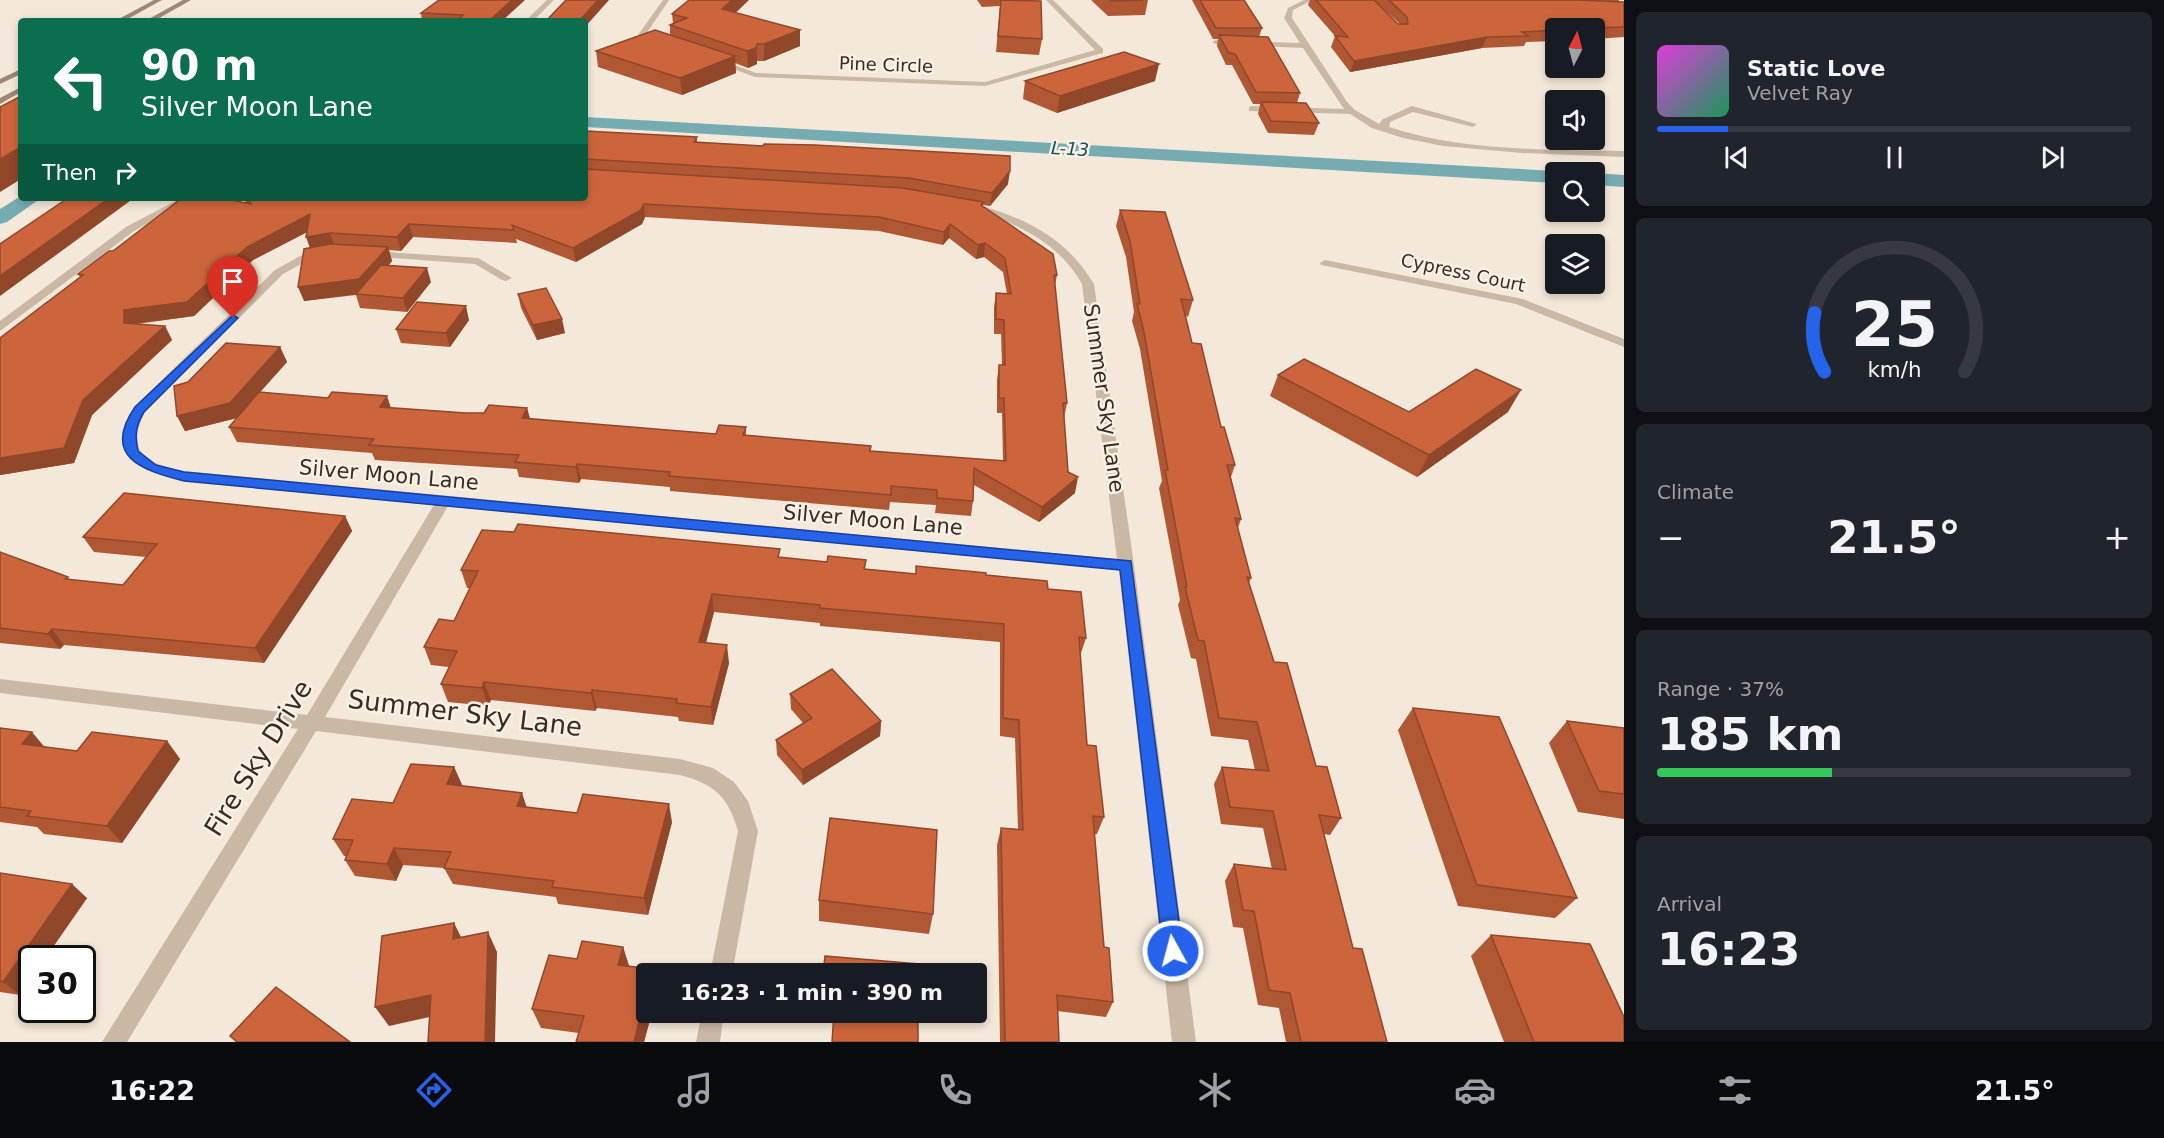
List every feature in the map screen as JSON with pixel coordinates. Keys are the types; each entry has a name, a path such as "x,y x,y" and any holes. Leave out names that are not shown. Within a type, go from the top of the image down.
{"main road":[{"path":"124,18 159,0"},
{"path":"155,18 188,0"},
{"path":"0,82 18,73"},
{"path":"0,100 18,91"}],"street":[{"path":"532,18 550,0"},
{"path":"664,43 642,35 666,0"},
{"name":"Pine Circle","path":"710,59 754,75 985,84 1100,51 1049,0"},
{"path":"1307,0 1290,9 1287,15 1353,112"},
{"path":"1216,42 1306,46"},
{"path":"1252,109 1353,112 1384,128 1416,138 1457,145 1624,154"},
{"path":"1384,128 1386,120 1412,109 1473,124"},
{"path":"0,327 130,229 182,201"},
{"name":"Summer Sky Lane","path":"954,202 1007,218 1050,240 1074,260 1088,284 1126,565 1184,1042"},
{"name":"Silver Moon Lane","path":"335,252 304,258 279,272 139,410 128,432 132,453 152,468 184,476 1126,565"},
{"path":"359,253 478,261 506,278"},
{"name":"Cypress Court","path":"1325,263 1519,301 1624,343"},
{"name":"Fire Sky Drive","path":"114,1042 311,723 444,501"},
{"name":"Summer Sky Lane","path":"0,686 669,766 706,774 727,788 741,807 748,831 723,963"},
{"path":"708,1042 711,1023"}],"building":[{"path":"439,0 512,0 492,18 460,18 463,15 421,13"},
{"path":"566,0 598,0 582,18 549,18"},
{"path":"689,0 732,0 722,9 800,30 764,44 757,44 756,48 747,51 670,25 687,18 672,14"},
{"path":"1001,0 1041,1 1042,39 998,36"},
{"path":"1200,0 1244,0 1262,28 1216,28"},
{"path":"1316,0 1374,0 1398,24 1408,24 1407,17 1389,0 1624,2 1624,27 1605,28 1605,18 1545,18 1545,31 1522,32 1529,36 1487,37 1354,61 1335,36 1348,37"},
{"path":"655,30 735,56 680,78 596,51"},
{"path":"1219,35 1268,37 1300,93 1256,92 1235,54 1229,53"},
{"path":"1124,52 1159,64 1060,96 1025,81"},
{"path":"18,98 18,149 0,159 0,107"},
{"path":"1261,102 1306,103 1319,123 1271,121"},
{"path":"588,131 697,137 694,142 763,146 764,144 815,145 1010,156 1010,171 992,193 909,178 588,159"},
{"path":"588,169 903,188 983,202 981,205 1053,254 1057,275 1054,275 1067,403 1063,403 1068,472 1078,477 1042,507 974,468 973,501 937,498 937,490 891,486 891,495 669,476 670,472 577,464 576,467 515,462 519,455 369,445 374,439 229,427 259,392 328,398 332,392 387,396 380,407 466,413 484,413 489,405 527,408 522,418 716,434 719,425 746,427 743,435 871,446 870,451 1006,461 1004,398 999,398 999,365 1005,365 1004,320 996,319 996,293 1011,294 1005,258 985,243 978,245 950,224 944,232 879,217 644,204 641,210 573,248 512,225 514,230 409,224 397,237 330,233 306,237 310,214 247,247 187,302 124,310 124,323 165,326 83,400 64,448 0,458 0,338 83,275 78,274 109,251 113,251 178,201 236,201 251,204 249,201 588,201"},
{"path":"64,201 105,201 0,276 0,244"},
{"path":"1120,210 1165,212 1193,300 1181,299 1192,343 1201,344 1221,427 1224,427 1235,465 1227,465 1241,519 1235,518 1251,578 1247,577 1274,662 1287,663 1316,766 1327,767 1341,818 1319,815 1353,948 1362,949 1387,1042 1301,1042 1290,993 1269,990 1254,911 1243,910 1234,864 1286,870 1273,811 1230,807 1222,767 1269,771 1257,722 1219,718 1204,641 1198,640 1185,587 1187,587 1165,470 1168,470 1137,304 1140,304 1130,241"},
{"path":"330,244 388,247 359,279 298,287 304,249"},
{"path":"381,265 427,268 403,298 356,294"},
{"path":"546,288 562,319 533,325 518,294"},
{"path":"417,302 466,306 446,333 396,329"},
{"path":"226,343 280,347 230,403 177,416 174,386 188,382"},
{"path":"1304,359 1409,412 1476,369 1521,390 1429,455 1278,375"},
{"path":"124,493 345,516 255,648 52,629 48,634 0,628 0,552 68,577 65,579 123,585 157,544 83,537"},
{"path":"518,524 780,549 778,557 827,562 828,556 866,560 864,569 916,574 916,566 986,573 986,575 1047,581 1048,589 1081,592 1086,638 1079,637 1087,745 1096,746 1104,817 1093,816 1104,947 1109,948 1113,1002 1057,995 1059,1042 1005,1042 1001,828 1023,830 1019,720 1003,718 1004,624 820,608 820,605 712,594 699,642 727,645 711,707 676,703 677,699 592,690 591,693 484,682 482,688 441,684 457,651 424,647 439,619 454,621 478,571 461,570 482,530 514,532"},
{"path":"832,669 881,721 802,770 776,740 812,718 790,694"},
{"path":"1413,708 1499,717 1577,898 1477,885"},
{"path":"1567,721 1624,728 1624,794 1599,791"},
{"path":"0,728 32,732 22,744 77,751 92,732 167,741 107,826 27,816 31,811 0,807"},
{"path":"411,764 454,767 447,784 522,793 517,806 577,813 583,794 669,804 644,898 552,887 554,881 444,868 451,852 394,848 387,864 345,860 353,840 333,839 352,799 393,803"},
{"path":"830,818 937,830 933,914 819,900"},
{"path":"0,873 72,884 29,945 18,945 18,961 3,982 0,981"},
{"path":"454,923 453,939 488,932 485,1042 428,1042 431,995 375,1007 382,936"},
{"path":"1491,935 1590,944 1624,1017 1624,1042 1534,1042"},
{"path":"582,941 623,947 618,965 636,967 636,1023 639,1023 634,1042 576,1042 584,1016 532,1009 549,955 577,959"},
{"path":"825,956 907,963 824,963"},
{"path":"276,987 350,1042 237,1042 230,1036"},
{"path":"833,1023 918,1023 918,1042 832,1042"}],"waterway":[{"name":"L-13","path":"588,122 1545,176"},
{"name":"L-13","path":"1605,180 1624,181"},
{"name":"L-13","path":"0,218 26,201"}],"route":[{"path":"233,318 139,410 128,432 132,453 140,462 167,474 184,476 1126,565 1173,951"}]}
